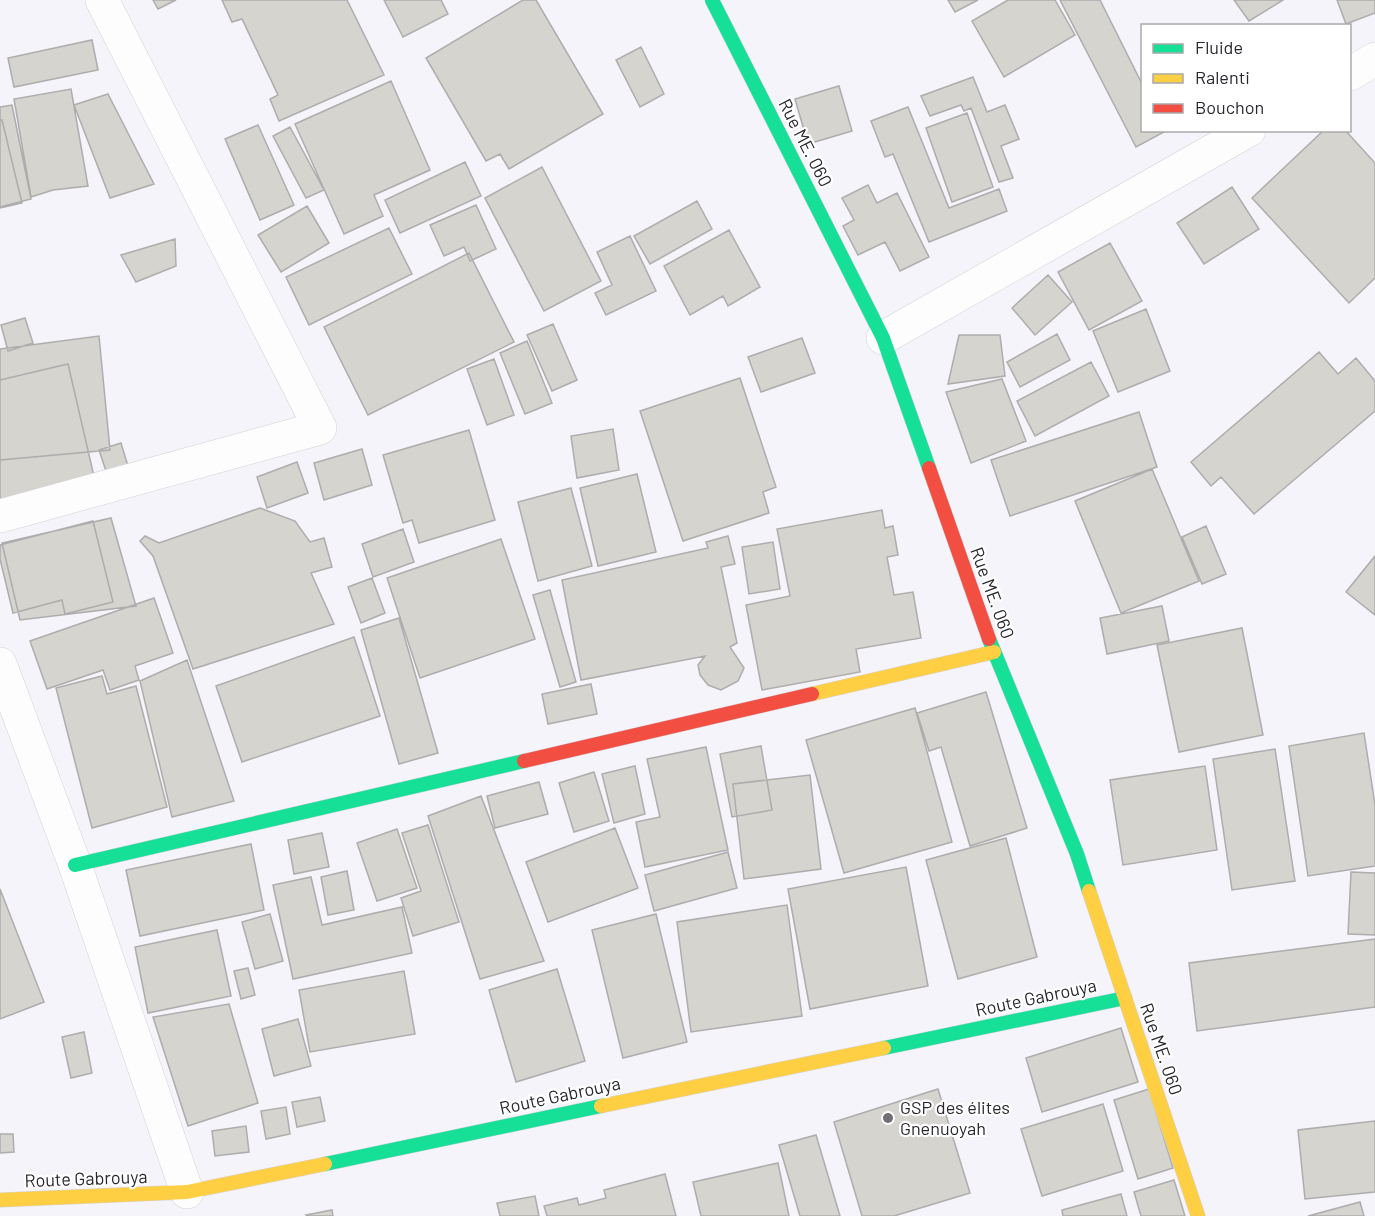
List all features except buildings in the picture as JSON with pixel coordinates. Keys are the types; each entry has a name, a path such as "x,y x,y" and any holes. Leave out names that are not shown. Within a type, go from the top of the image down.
{"street":[{"path":"0,516 320,428 102,0"},
{"name":"Rue ME. 060","path":"712,0 883,338 994,652 1077,854 1198,1216"},
{"path":"1351,73 1375,59"},
{"path":"883,338 1245,132"},
{"path":"75,865 994,652"},
{"path":"0,664 75,865 187,1192"},
{"name":"Route Gabrouya","path":"0,1200 187,1192 1125,998"}],"traffic: fast":[{"path":"712,0 883,338 929,468"},
{"path":"989,639 1077,854 1089,891"},
{"path":"75,865 524,761"},
{"path":"884,1048 1125,998"},
{"path":"325,1164 601,1106"}],"traffic: slow":[{"path":"812,694 994,652"},
{"path":"1089,891 1198,1216"},
{"path":"601,1106 884,1048"},
{"path":"0,1200 187,1192 325,1164"}],"traffic: jam":[{"path":"929,468 989,639"},
{"path":"524,761 812,694"}],"place":[{"name":"GSP des élites Gnenuoyah","path":"888,1118"}]}
